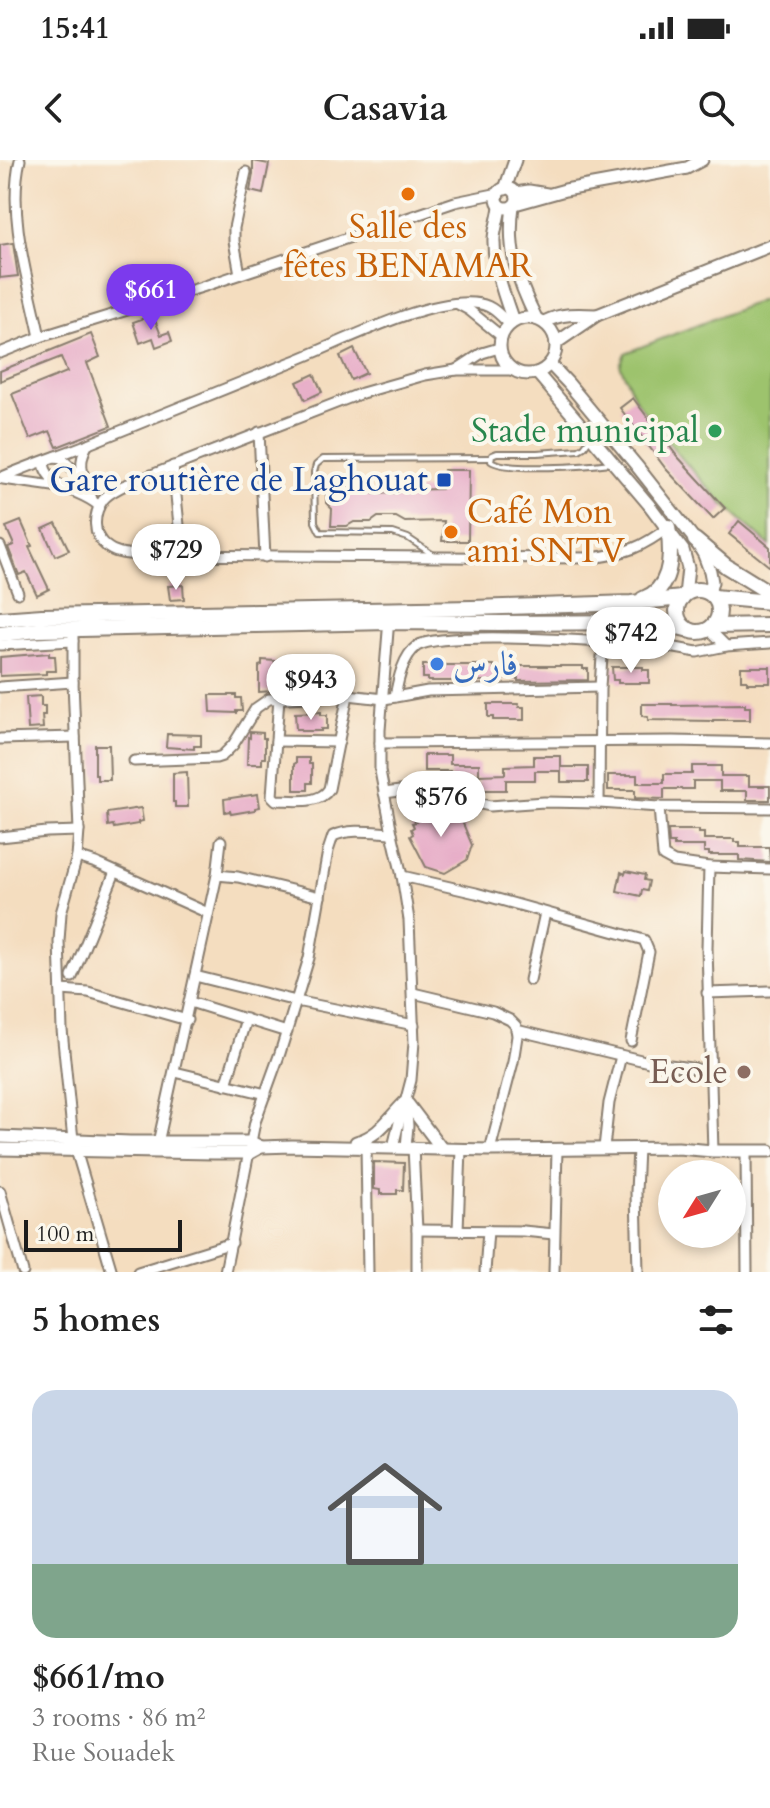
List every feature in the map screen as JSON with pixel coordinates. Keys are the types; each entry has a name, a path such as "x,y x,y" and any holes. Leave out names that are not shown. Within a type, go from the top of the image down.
{"highway":[{"path":"631,603 653,596 665,579 671,557 673,523"},
{"path":"695,540 726,566 770,593"},
{"path":"0,634 73,635 472,608 631,603 684,596 697,590 712,595 770,602"},
{"path":"711,628 717,621 719,609 712,595"},
{"path":"684,596 679,603 678,616 690,630"},
{"path":"0,619 42,616 390,615 501,623 661,623 701,632 711,628 770,625"}],"street":[{"path":"20,160 15,188 16,218 40,337"},
{"path":"0,353 40,337 469,198 547,194 687,168 702,160"},
{"path":"96,503 111,492 173,466 362,393 425,375 456,370 513,370 529,374 537,373 550,364 556,351 554,335 540,320 521,286 514,261 509,197 514,163"},
{"path":"240,274 234,228 246,172"},
{"path":"509,197 529,191 547,194"},
{"path":"509,197 494,236 499,280 511,322"},
{"path":"556,343 597,315 770,246"},
{"path":"0,478 403,316 476,303 493,307 511,322"},
{"path":"458,304 469,310 500,342 501,357 513,370"},
{"path":"456,370 500,342 511,322 524,317 540,320 567,314 597,315"},
{"path":"550,364 568,383 673,523 688,568 684,596"},
{"path":"537,373 590,438 673,523 695,540 710,571 712,595"},
{"path":"259,432 265,557"},
{"path":"88,444 80,465 96,503 95,527 106,547 119,553 265,557 592,558 632,550 673,523"},
{"path":"86,482 61,458 50,458 44,464 47,475 96,503"},
{"path":"173,466 182,555"},
{"path":"0,478 66,488"},
{"path":"0,546 18,593"},
{"path":"390,615 380,771 409,920 414,1025 411,1080 393,1147"},
{"path":"711,628 726,646"},
{"path":"0,645 73,635 79,831 77,857 61,913 60,970 66,1080 74,1145 112,1272"},
{"path":"395,697 408,657 426,642 464,639 643,642 697,652 726,646 770,643"},
{"path":"599,803 603,642"},
{"path":"0,687 73,682"},
{"path":"134,761 222,756 233,745 256,708 269,699 348,695 384,699 428,691 600,687"},
{"path":"279,698 271,791 276,800 318,799 329,789 348,695"},
{"path":"0,739 75,737"},
{"path":"276,741 339,742"},
{"path":"380,743 770,743"},
{"path":"384,793 400,791 444,796 490,806 544,802 770,808"},
{"path":"659,807 663,856 674,862 709,867 770,869"},
{"path":"0,837 79,831"},
{"path":"225,1272 254,1147 255,1122 309,958 333,836 339,833 392,833"},
{"path":"158,1143 187,1020 217,875 221,841"},
{"path":"77,857 208,913"},
{"path":"709,867 707,993 713,1151"},
{"path":"72,977 115,872"},
{"path":"217,875 238,877 320,897"},
{"path":"402,876 476,893 644,940 649,952 631,1041"},
{"path":"530,980 545,913"},
{"path":"60,970 88,992"},
{"path":"195,976 414,1025"},
{"path":"61,990 88,992 187,1020"},
{"path":"707,993 770,991"},
{"path":"413,993 493,1012 510,1020 516,1030 513,1062 490,1150"},
{"path":"190,1002 287,1032"},
{"path":"226,1085 246,1019"},
{"path":"516,1030 649,1062 711,1071"},
{"path":"604,1148 609,1103 621,1056"},
{"path":"175,1072 266,1094"},
{"path":"406,1102 417,1230 417,1272"},
{"path":"336,1148 371,1138 406,1102"},
{"path":"406,1102 442,1149"},
{"path":"0,1137 74,1145 770,1151"},
{"path":"0,1149 158,1143 254,1147"},
{"path":"366,1146 368,1272"},
{"path":"638,1148 638,1272"},
{"path":"458,1230 461,1149"},
{"path":"554,1272 557,1149"},
{"path":"746,1151 747,1272"},
{"path":"0,1191 23,1272"},
{"path":"417,1230 554,1234"},
{"path":"485,1272 488,1230"},
{"path":"138,1272 232,1243"}],"lane":[{"path":"437,558 402,535 393,533 320,532 315,522 316,465 323,459 491,458 497,453 579,450 590,438"},
{"path":"491,458 496,465 520,466 614,463"}],"green space":[{"name":"Stade municipal","path":"770,297 770,546 722,503 683,460 637,403 620,365 625,353"}],"building":[{"path":"253,161 269,164 263,194 250,191"},
{"path":"13,243 18,276 0,278 0,245"},
{"path":"153,315 161,335 169,332 172,341 156,347 153,338 140,343 133,322"},
{"path":"91,334 100,357 87,363 111,426 57,447 50,431 30,439 12,394 67,372 61,357 0,381 0,371"},
{"path":"354,349 366,373 351,380 340,356"},
{"path":"314,374 322,392 305,400 297,382"},
{"path":"633,398 677,456 725,508 713,519 666,469 620,408"},
{"path":"444,470 469,470 468,541 442,541 444,521 405,522 396,517 378,517 371,522 331,526 332,509 326,503 326,484 368,489 374,494 441,489"},
{"path":"21,521 32,546 29,547 49,589 37,595 26,572 19,575 8,547 14,545 6,527"},
{"path":"739,521 770,547 770,567 729,534"},
{"path":"56,523 69,550 55,556 43,529"},
{"path":"183,585 184,599 170,600 168,586"},
{"path":"49,653 49,656 55,656 56,671 0,676 0,657"},
{"path":"262,660 275,661 277,666 277,685 273,686 273,691 259,692 259,666"},
{"path":"317,665 348,667 348,681 317,681"},
{"path":"423,665 494,665 494,668 583,666 583,669 588,669 588,680 428,681 428,678 423,678"},
{"path":"612,667 643,667 643,670 649,670 649,683 618,683 618,680 613,680"},
{"path":"741,667 770,667 770,683 741,680"},
{"path":"210,695 236,695 236,698 241,698 242,711 211,712"},
{"path":"41,696 41,706 45,706 43,728 28,729 26,697"},
{"path":"488,704 518,704 524,707 524,720 493,720 493,717 488,717"},
{"path":"642,704 745,704 745,707 750,707 750,720 648,720 648,717 642,716"},
{"path":"321,712 321,715 327,715 327,729 296,729 295,713"},
{"path":"250,732 263,733 265,738 262,764 247,764"},
{"path":"167,734 201,735 201,746 194,746 194,749 166,747"},
{"path":"95,745 109,745 110,780 97,780"},
{"path":"424,755 450,755 450,764 479,764 479,775 505,774 505,766 534,765 534,756 561,756 561,771 535,771 535,780 506,780 506,790 478,790 478,779 450,779 450,771 424,771"},
{"path":"296,758 309,758 309,764 312,764 312,783 308,783 308,790 294,790"},
{"path":"692,766 721,766 721,776 749,776 749,786 770,786 770,800 747,800 747,791 720,791 720,781 693,781 693,789 664,789 664,799 635,798 635,790 608,790 608,775 637,775 637,783 664,783 664,774 692,774"},
{"path":"561,767 588,767 588,782 561,782"},
{"path":"187,772 188,807 175,807 173,773"},
{"path":"258,794 260,807 255,810 225,812 224,799"},
{"path":"441,805 443,808 447,806 449,813 453,810 456,816 459,814 472,845 467,860 445,873 426,867 410,836 413,834 412,823 416,822 414,817"},
{"path":"141,808 143,821 138,824 108,826 107,813"},
{"path":"668,830 699,830 699,833 704,833 704,839 734,839 734,842 740,842 740,847 769,847 770,862 739,860 739,855 709,855 709,852 704,852 704,846 674,846 674,843 669,843"},
{"path":"626,871 645,875 644,880 649,881 647,891 642,890 641,896 617,891 621,872 625,874"},
{"path":"374,1162 404,1163 403,1190 397,1190 397,1194 380,1194 380,1190 374,1189"}],"place":[{"name":"Salle des fêtes BENAMAR","path":"408,194"},
{"name":"Stade municipal","path":"715,431"},
{"name":"Gare routière de Laghouat","path":"444,480"},
{"name":"Café Mon ami SNTV","path":"451,532"},
{"name":"فارس","path":"437,664"},
{"name":"Ecole","path":"744,1072"}]}
